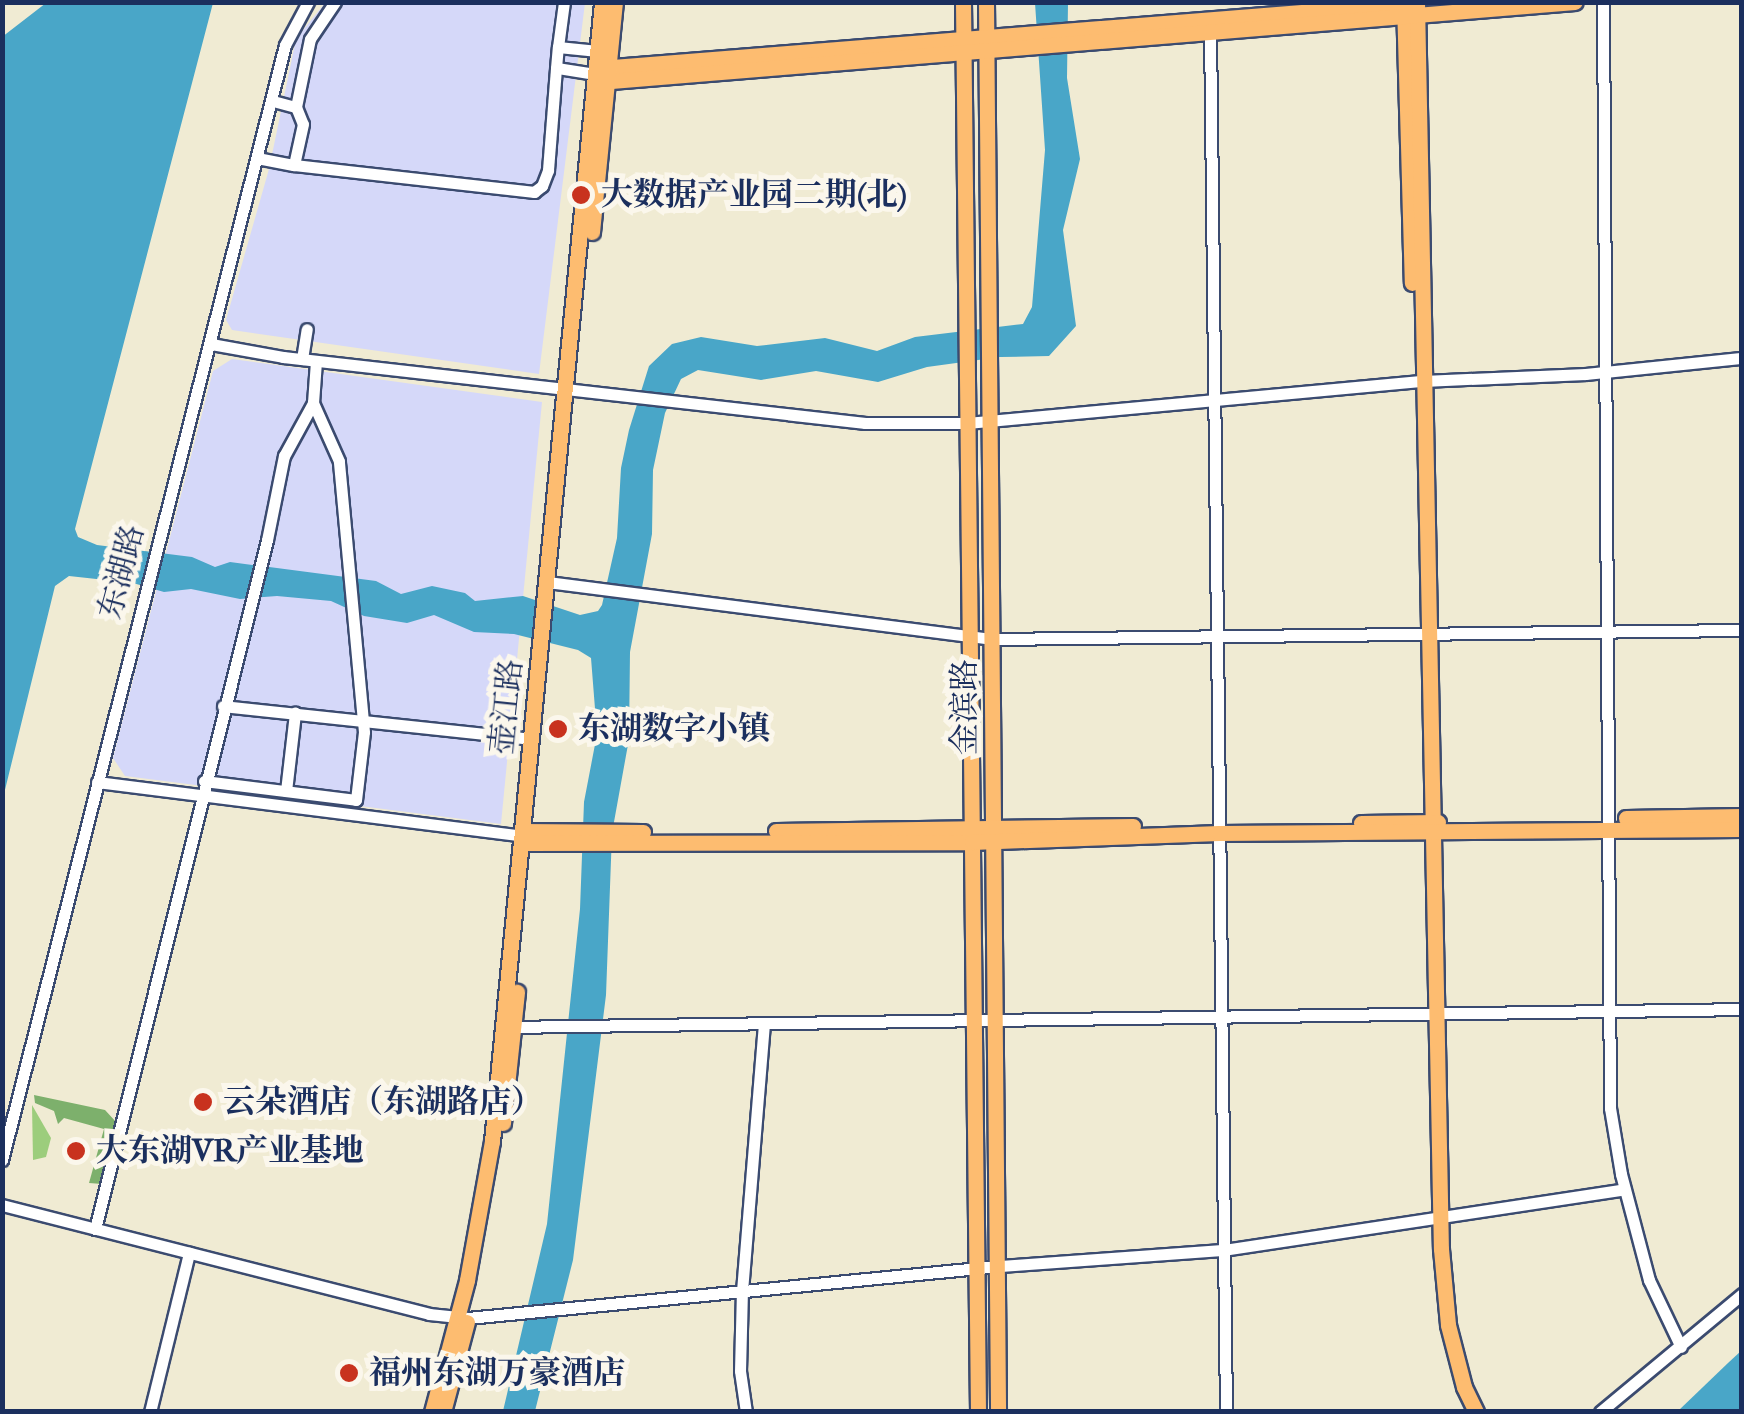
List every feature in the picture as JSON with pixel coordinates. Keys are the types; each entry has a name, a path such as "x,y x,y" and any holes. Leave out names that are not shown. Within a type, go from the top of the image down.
{"main road":[{"name":"壶江路","path":"601,75 598,51 602,2"},
{"name":"壶江路","path":"443,1412 482,1206 508,1027 601,75 616,2"},
{"name":"金滨路","path":"963,2 978,1412"},
{"name":"金滨路","path":"986,2 986,383 990,420 998,1412"},
{"path":"601,75 986,46 1411,7 1575,2"},
{"path":"1411,7 1438,1319 1465,1412"},
{"name":"壶江路","path":"525,837 531,739 544,649"},
{"path":"525,837 972,835 1610,824 1742,816"},
{"path":"1610,824 1742,828"},
{"path":"977,1219 998,1217"},
{"path":"1437,1218 1448,1325 1464,1387 1476,1412"},
{"path":"977,1313 998,1313"},
{"name":"壶江路","path":"432,1412 463,1318"}],"street":[{"name":"东湖路","path":"2,1160 285,45 308,2"},
{"path":"294,164 303,124 296,108 310,38 334,2"},
{"path":"258,158 432,184 538,191 548,170 564,2"},
{"path":"1603,2 1610,1108 1624,1189 1648,1280 1680,1347"},
{"path":"1210,27 1226,1412"},
{"path":"558,47 598,51"},
{"path":"556,68 601,75"},
{"path":"273,102 296,108"},
{"path":"204,781 356,800 363,720 339,461 313,403 307,329"},
{"path":"210,344 309,360 702,406 865,422 967,423 1419,382 1606,372 1742,358"},
{"path":"95,1229 200,796 267,540 284,456 313,403"},
{"path":"550,589 582,585 970,633 992,639 1742,630"},
{"path":"223,706 531,739"},
{"path":"286,791 295,714"},
{"path":"97,782 525,837"},
{"path":"508,1027 1433,1017 1742,1009"},
{"path":"746,1412 740,1371 742,1291 764,1026"},
{"path":"2,1205 463,1318 999,1266 1223,1250 1624,1189"},
{"path":"150,1412 189,1253"},
{"path":"1600,1412 1742,1294"}],"shaded area":[{"path":"325,3 585,3 539,374 232,330 226,320 269,169 296,39"},
{"path":"232,359 542,402 501,824 125,776 113,758 213,371"}],"green space":[{"path":"34,1095 105,1110 117,1123 102,1184 89,1183 104,1129 64,1118 58,1124 54,1111 35,1103"},
{"path":"32,1105 51,1138 46,1157 33,1160"}],"water":[{"path":"46,3 213,3 75,529 78,537 97,545 192,557 215,567 230,562 376,581 401,594 432,586 465,593 475,601 523,596 580,615 598,611 602,605 617,538 621,468 629,430 649,366 672,344 701,337 757,346 825,338 877,351 915,337 1023,324 1032,307 1045,150 1035,3 1068,3 1067,78 1080,159 1063,230 1076,326 1049,356 1000,357 927,367 878,382 816,371 761,380 698,370 681,379 665,413 653,470 652,534 630,652 629,739 612,833 606,995 573,1260 535,1411 503,1411 547,1224 580,909 584,802 597,734 591,658 578,650 514,634 474,632 434,615 407,623 364,616 331,601 277,596 240,599 191,589 164,592 133,583 69,576 55,586 3,798 2,37"},
{"path":"1741,1351 1741,1411 1678,1411 1728,1363"}],"place":[{"name":"大数据产业园二期(北)","path":"581,195"},
{"name":"东湖数字小镇","path":"558,729"},
{"name":"云朵酒店（东湖路店）","path":"203,1102"},
{"name":"大东湖VR产业基地","path":"76,1151"},
{"name":"福州东湖万豪酒店","path":"349,1373"}]}
